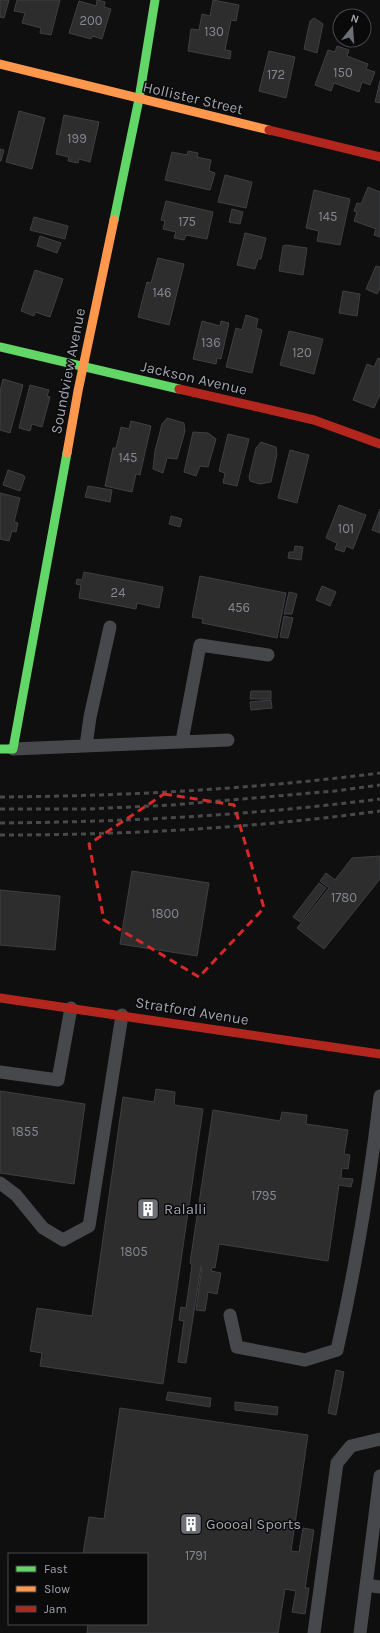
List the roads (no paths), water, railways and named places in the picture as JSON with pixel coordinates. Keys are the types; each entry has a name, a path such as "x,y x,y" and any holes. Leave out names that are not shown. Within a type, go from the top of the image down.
{"street":[{"name":"Soundview Avenue","path":"6,749 83,366 139,100 154,0"},
{"name":"Hollister Street","path":"0,64 139,100 380,157"},
{"name":"Jackson Avenue","path":"0,347 314,420 380,444"},
{"name":"Stratford Avenue","path":"0,998 380,1054"}],"lane":[{"path":"86,746 90,717 110,627"},
{"path":"182,741 200,644 268,655"},
{"path":"6,749 228,740"},
{"path":"0,1072 58,1080 71,1008"},
{"path":"0,1183 16,1195 43,1228 63,1240 89,1226 122,1015"},
{"path":"230,1315 237,1347 305,1360 336,1350 351,1290 373,1155 380,1096"},
{"path":"314,1633 337,1463 351,1446 380,1439"},
{"path":"360,1633 380,1476"},
{"path":"366,1585 380,1587"}],"railway":[{"path":"0,797 190,791 333,779 380,773"},
{"path":"0,809 88,809 172,805 335,791 380,785"},
{"path":"0,823 190,817 333,805 380,799"},
{"path":"0,835 143,832 285,822 380,811"}],"place":[{"name":"Ralalli","path":"148,1209"},
{"name":"Goooal Sports","path":"191,1524"}]}
